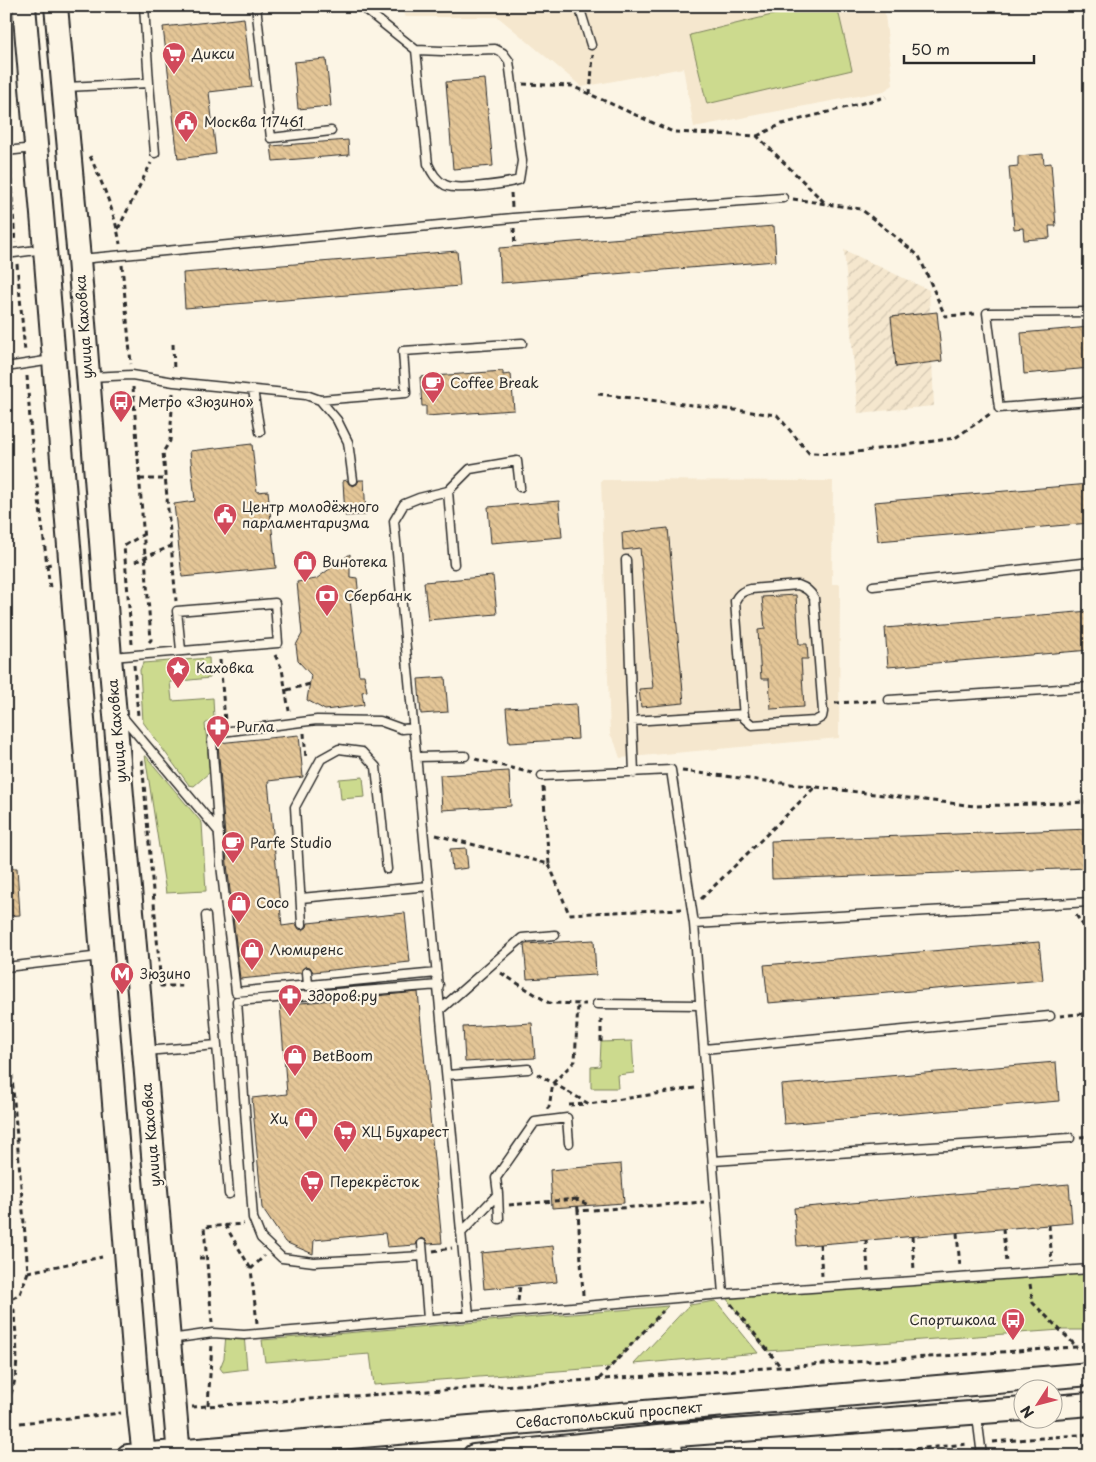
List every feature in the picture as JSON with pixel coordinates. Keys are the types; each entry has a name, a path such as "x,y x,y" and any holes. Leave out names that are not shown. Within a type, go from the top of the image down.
{"main road":[{"path":"24,6 46,249 103,956 139,1412 139,1455"},
{"name":"улица Каховка","path":"56,6 79,259 110,657 178,1454"},
{"name":"Севастопольский проспект","path":"139,1455 178,1454 267,1443 1090,1374"},
{"path":"1064,1406 1090,1404"},
{"name":"Севастопольский проспект","path":"474,1456 678,1446 1014,1410"}],"lane":[{"path":"144,6 155,154"},
{"path":"256,6 271,138 331,131"},
{"path":"361,6 416,50 495,49 503,53 509,61 522,161 519,180 472,187 447,186 435,177 428,164 416,50"},
{"path":"579,6 591,45"},
{"path":"64,87 149,82"},
{"path":"8,150 36,148"},
{"path":"79,259 513,218 783,198"},
{"path":"6,254 46,249"},
{"path":"1090,312 987,313 999,408 1090,401"},
{"path":"88,377 132,375 174,382 306,395 320,400 406,392 403,351 522,343"},
{"path":"6,367 54,360"},
{"path":"253,390 260,432"},
{"path":"320,400 336,420 348,442 353,480"},
{"path":"469,1316 394,521 404,504 419,498 448,491 470,469 517,461 520,487"},
{"path":"448,491 454,564"},
{"path":"626,560 634,773"},
{"path":"873,586 1090,562"},
{"path":"798,585 805,587 814,598 822,716 815,721 756,725 748,723 744,718 744,714 735,601 738,595 750,589 798,585"},
{"path":"110,657 278,643 275,603 177,611 181,650"},
{"path":"889,700 1090,687"},
{"path":"115,708 219,832"},
{"path":"632,722 744,714"},
{"path":"413,728 402,729 380,720 317,720 214,734 212,740 219,832 236,992 437,973"},
{"path":"302,924 294,807 321,759 338,749 362,752 376,767 387,870"},
{"path":"416,757 465,756"},
{"path":"542,776 671,770 694,924 723,1294"},
{"path":"301,898 429,886"},
{"path":"694,924 1069,903 1090,905"},
{"path":"206,916 229,1194"},
{"path":"441,1009 522,938 555,935"},
{"path":"9,966 103,956"},
{"path":"307,972 308,986"},
{"path":"422,1256 314,1262 282,1258 261,1238 253,1218 237,1001 439,985"},
{"path":"599,1004 700,1005"},
{"path":"704,1049 1050,1016"},
{"path":"144,1051 216,1045"},
{"path":"447,1075 528,1069"},
{"path":"499,1219 496,1178 535,1122 567,1118 569,1143"},
{"path":"713,1161 1070,1138"},
{"path":"461,1233 498,1194"},
{"path":"422,1244 428,1319"},
{"path":"168,1339 213,1333 240,1335 723,1294 1090,1269"},
{"path":"976,1413 982,1456"}],"path":[{"path":"590,94 594,58 591,45"},
{"path":"512,83 572,86 673,132 757,136 782,124 886,97"},
{"path":"6,105 31,435 50,588"},
{"path":"757,136 825,203"},
{"path":"90,154 110,202 118,229 132,375 151,640 133,655"},
{"path":"118,229 155,154"},
{"path":"511,190 512,207"},
{"path":"783,198 861,209 919,256 945,316 987,313"},
{"path":"172,344 174,382 170,441 163,452 177,611"},
{"path":"598,394 777,415 809,453 843,454 955,438 999,408"},
{"path":"140,479 165,479"},
{"path":"144,534 124,546 161,986 184,986"},
{"path":"135,562 171,546"},
{"path":"47,564 57,563"},
{"path":"273,653 282,670 287,690 291,723"},
{"path":"220,654 226,732"},
{"path":"287,690 310,684"},
{"path":"840,703 889,700"},
{"path":"303,722 309,782"},
{"path":"465,756 542,776 550,864 569,914 692,909 814,788"},
{"path":"671,770 975,806 1090,802"},
{"path":"423,832 550,864"},
{"path":"1069,903 1090,935"},
{"path":"6,987 9,966"},
{"path":"490,966 549,1003 599,1004 601,1042"},
{"path":"6,1003 28,1272 20,1294 6,1303 14,1310 17,1354 12,1394 6,1404"},
{"path":"549,1107 553,1083 575,1061 578,1004"},
{"path":"1050,1016 1090,1014"},
{"path":"528,1069 589,1104 707,1086"},
{"path":"498,1206 577,1199 588,1205"},
{"path":"577,1199 584,1306"},
{"path":"578,1211 716,1202"},
{"path":"246,1224 204,1227 213,1333 208,1406 1090,1346"},
{"path":"225,1225 251,1269 257,1322"},
{"path":"1049,1225 1053,1272"},
{"path":"1003,1229 1007,1274"},
{"path":"957,1233 960,1278"},
{"path":"912,1236 915,1281"},
{"path":"866,1240 869,1284"},
{"path":"820,1244 822,1287"},
{"path":"430,1251 462,1247"},
{"path":"251,1269 265,1255"},
{"path":"28,1272 102,1257"},
{"path":"199,1258 206,1258"},
{"path":"1028,1273 1033,1304 1078,1347"},
{"path":"723,1294 780,1367"},
{"path":"599,1379 676,1298"},
{"path":"20,1423 106,1415"},
{"path":"835,1456 1090,1434"},
{"path":"878,1452 887,1456"},
{"path":"1086,1456 1090,1455"}],"shaded area":[{"path":"399,6 884,6 893,85 884,91 694,127 683,68 582,87 498,17 406,17"},
{"path":"844,250 929,290 934,406 858,413"},
{"path":"601,480 833,481 832,584 840,584 839,738 620,758 610,734"}],"green space":[{"path":"809,6 837,6 852,70 707,104 690,35"},
{"path":"209,658 210,678 170,682 172,701 213,698 214,718 205,724 210,772 194,786 189,785 143,722 140,670 143,663"},
{"path":"145,755 202,823 206,891 166,893"},
{"path":"363,777 365,797 341,799 339,779"},
{"path":"632,1041 634,1073 617,1075 618,1088 591,1088 591,1067 600,1066 601,1042"},
{"path":"1090,1269 1090,1330 1061,1330 767,1351 723,1294"},
{"path":"716,1301 758,1353 634,1364 689,1305"},
{"path":"668,1306 610,1367 374,1385 370,1354 265,1362 262,1340"},
{"path":"226,1334 244,1335 247,1369 223,1372 220,1368 224,1358"}],"building":[{"path":"244,18 252,87 209,92 216,154 178,159 163,27"},
{"path":"326,59 331,106 298,109 294,62"},
{"path":"485,79 493,166 453,169 446,82"},
{"path":"348,140 349,155 273,161 271,146"},
{"path":"1043,154 1044,164 1051,163 1056,226 1049,226 1050,238 1024,240 1023,228 1014,229 1009,167 1018,166 1018,156"},
{"path":"774,226 776,261 501,283 499,248"},
{"path":"457,251 460,286 185,308 183,273"},
{"path":"937,312 942,361 896,367 891,317"},
{"path":"1090,327 1090,368 1024,374 1021,333"},
{"path":"503,371 503,375 511,374 514,410 426,416 426,406 422,406 420,377"},
{"name":"Центр молодёжного парламентаризма","path":"252,444 257,492 268,491 276,568 182,577 174,504 195,501 190,451"},
{"path":"347,480 353,486 359,480 364,480 366,515 345,516 343,481"},
{"path":"1090,484 1090,523 878,541 874,502"},
{"path":"559,501 562,537 491,543 488,507"},
{"path":"668,528 684,703 641,707 639,689 653,688 640,548 623,550 622,533"},
{"name":"Сбербанк","path":"350,554 350,577 357,578 359,598 350,600 359,675 364,675 367,691 362,692 364,705 325,710 307,700 311,675 298,661 296,645 302,634 297,582 316,579"},
{"path":"493,576 497,614 428,620 424,582"},
{"path":"796,595 799,644 807,644 808,659 801,659 804,707 771,709 769,679 761,679 758,630 765,629 762,597"},
{"path":"1090,611 1090,650 888,667 885,628"},
{"path":"445,677 448,712 421,714 418,679"},
{"path":"576,704 578,739 509,743 506,708"},
{"path":"299,735 303,777 268,781 282,926 296,924 299,929 303,930 307,927 308,923 405,913 410,962 313,972 310,967 306,966 302,969 301,973 240,979 227,864 218,743"},
{"path":"509,771 511,806 442,810 440,775"},
{"path":"1090,829 1090,868 772,879 771,841"},
{"path":"466,848 468,868 452,870 450,849"},
{"path":"6,868 17,868 20,915 6,916"},
{"path":"594,940 596,975 527,979 524,944"},
{"path":"1039,942 1043,980 768,1003 764,965"},
{"name":"ХЦ Бухарест","path":"418,992 442,1243 428,1244 422,1238 418,1240 416,1245 387,1247 385,1233 314,1240 313,1254 285,1242 262,1208 252,1098 287,1094 280,1005"},
{"path":"532,1023 535,1058 465,1062 463,1027"},
{"path":"1056,1062 1059,1101 784,1124 781,1085"},
{"path":"621,1164 624,1203 552,1208 550,1170"},
{"path":"1069,1184 1072,1223 797,1246 794,1208"},
{"path":"553,1246 557,1282 484,1289 481,1253"}],"place":[{"name":"Дикси","path":"174,75"},
{"name":"Москва 117461","path":"186,143"},
{"name":"Coffee Break","path":"433,404"},
{"name":"Метро «Зюзино»","path":"121,423"},
{"name":"Центр молодёжного парламентаризма","path":"225,536"},
{"name":"Винотека","path":"305,583"},
{"name":"Сбербанк","path":"327,617"},
{"name":"Каховка","path":"178,689"},
{"name":"Ригла","path":"218,748"},
{"name":"Parfe Studio","path":"233,864"},
{"name":"Coco","path":"239,924"},
{"name":"Люмиренс","path":"252,971"},
{"name":"Зюзино","path":"122,995"},
{"name":"Здоров.ру","path":"290,1017"},
{"name":"BetBoom","path":"295,1077"},
{"name":"Хц","path":"306,1140"},
{"name":"ХЦ Бухарест","path":"345,1153"},
{"name":"Перекрёсток","path":"312,1203"},
{"name":"Спортшкола","path":"1013,1341"}]}
